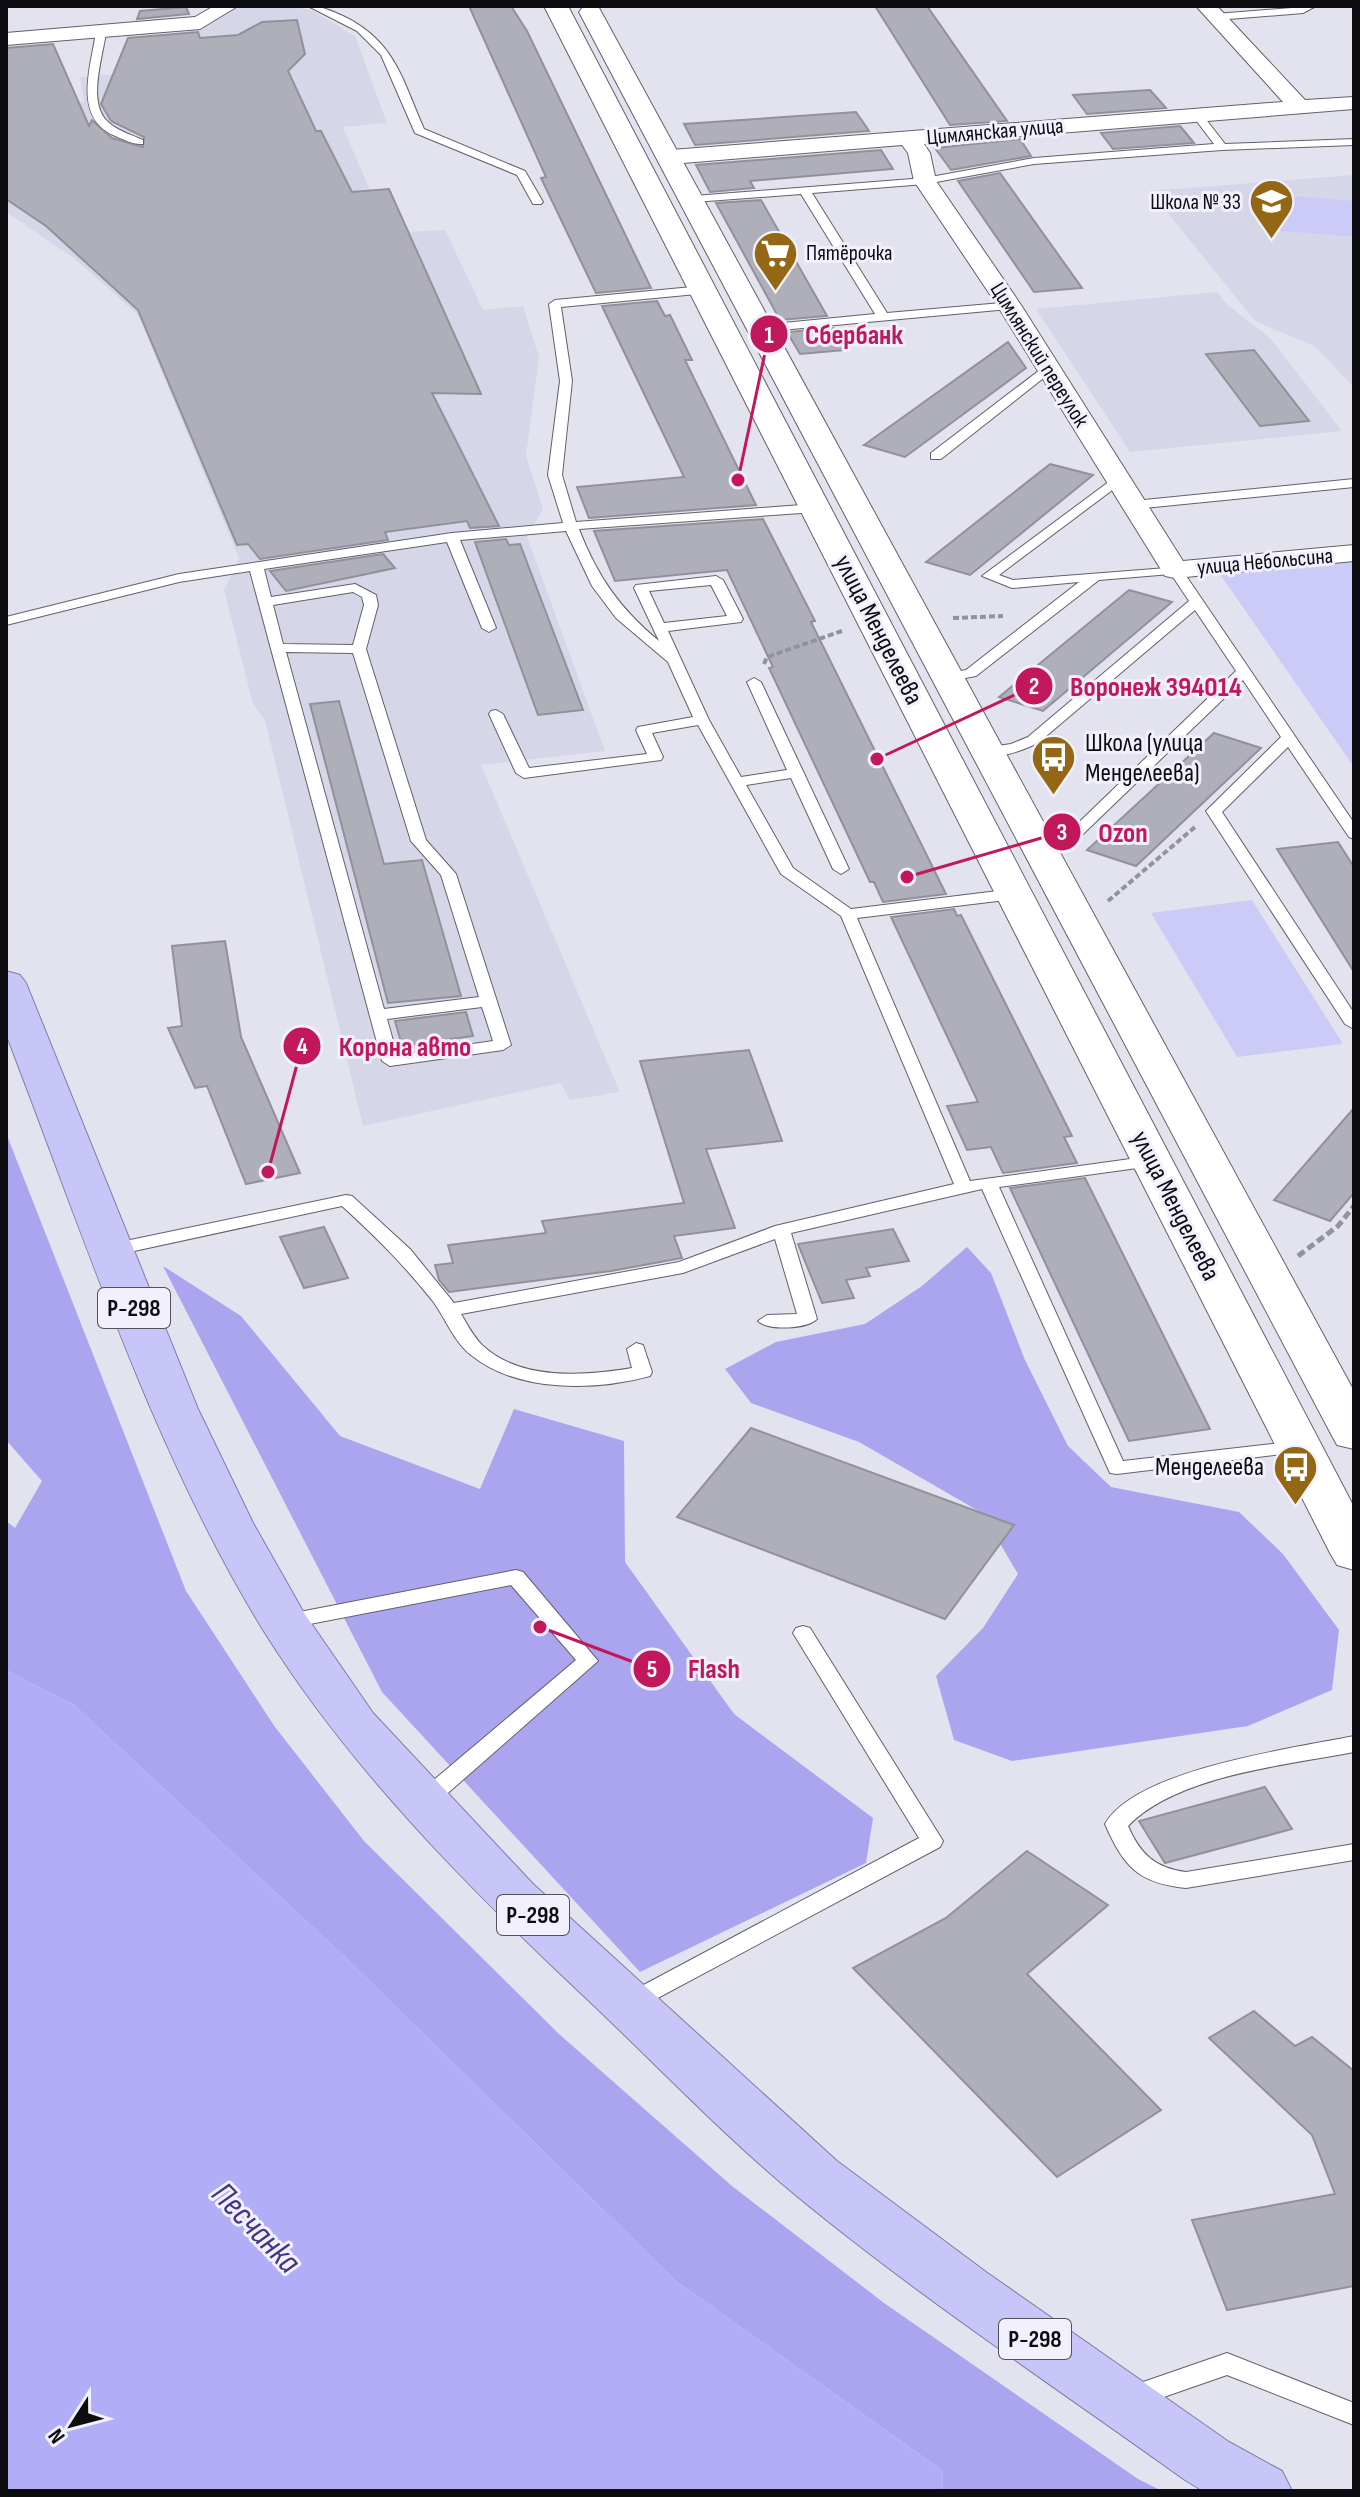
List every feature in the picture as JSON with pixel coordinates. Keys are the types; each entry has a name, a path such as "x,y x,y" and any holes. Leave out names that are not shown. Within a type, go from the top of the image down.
{"highway":[{"name":"Р-298","path":"6,983 175,1409 229,1523 284,1622 355,1726 422,1803 514,1898 816,2178 965,2290 1207,2461 1260,2491"}],"street":[{"path":"6,39 200,23 228,6"},
{"name":"улица Менделеева","path":"556,6 654,158 694,199 1354,1434"},
{"name":"улица Менделеева","path":"589,6 654,158 703,290 1354,1553"},
{"path":"1211,11 1299,107"},
{"name":"Цимлянская улица","path":"654,158 1354,103"},
{"name":"Цимлянский переулок","path":"909,139 919,153 925,181 1009,305 1175,570"},
{"name":"улица Небольсина","path":"1175,570 1354,553"},
{"path":"1152,1161 1204,1153"}],"lane":[{"path":"313,6 361,29 386,54 419,131 521,173 537,202"},
{"path":"1211,11 1303,10 1311,6"},
{"path":"101,32 93,86 95,111 104,124 139,142"},
{"path":"1197,115 1222,147"},
{"path":"694,199 925,181 1034,161 1222,147 1354,142"},
{"path":"804,190 883,317"},
{"path":"674,660 609,605 586,567 571,526 555,475 566,381 555,304 703,290"},
{"path":"763,329 1009,305"},
{"path":"936,456 1049,369"},
{"path":"1118,479 989,576 1012,584 1175,570 1354,834"},
{"path":"1134,505 1354,483"},
{"path":"6,621 179,578 452,537 815,508"},
{"path":"452,537 489,628"},
{"path":"256,566 265,602 390,1061 503,1045 448,874 419,841 359,649 371,605 369,595 355,588 265,602"},
{"path":"949,677 971,673 1095,576"},
{"path":"659,628 736,619 716,580 641,588 659,628 702,720 787,871 848,914 964,1187"},
{"path":"989,751 1014,748 1033,740 1197,602"},
{"path":"278,648 359,649"},
{"path":"1039,845 1076,833 1244,671"},
{"path":"754,682 841,869"},
{"path":"496,714 524,773 656,757 643,730 702,720"},
{"path":"1289,738 1214,811 1353,1024"},
{"path":"737,782 797,773"},
{"path":"848,914 1014,894"},
{"path":"378,1015 489,1001"},
{"path":"449,1310 683,1267 781,1230 964,1187 1152,1161"},
{"path":"988,1183 1117,1468 1299,1447"},
{"path":"111,1250 346,1200 404,1253 476,1350 516,1372 599,1381 643,1372 636,1349"},
{"path":"767,1321 808,1319 781,1230"},
{"path":"284,1622 516,1577 588,1661 422,1803"},
{"path":"628,2004 932,1841 803,1633"},
{"path":"1354,1744 1207,1776 1134,1804 1116,1824 1127,1850 1159,1878 1186,1880 1354,1852"},
{"path":"1121,2400 1227,2364 1354,2414"}],"path":[{"path":"941,619 1048,613"},
{"path":"754,682 767,657 848,629"},
{"path":"1102,905 1214,811"},
{"path":"1289,1264 1338,1226 1354,1206"}],"shaded area":[{"path":"285,6 311,10 355,36 387,123 343,127 388,233 445,230 483,310 523,306 539,357 526,456 543,509 527,537 605,751 481,765 620,1092 570,1100 561,1083 363,1126 265,720 253,704 224,590 239,558 138,315 75,259 6,212 6,112 84,102 80,77 120,74 194,54 188,31 206,27 234,8"},
{"name":"Школа № 33","path":"1354,175 1354,388 1316,347 1255,321 1150,191"},
{"path":"1280,195 1354,201 1354,237 1272,230"},
{"path":"1217,292 1228,305 1271,339 1342,431 1130,452 1036,309"},
{"path":"1354,557 1354,767 1217,570"},
{"path":"1252,900 1343,1044 1237,1057 1151,913"},
{"path":"6,1133 186,1591 275,1727 364,1841 559,2034 732,2186 884,2303 1138,2479 1162,2491 942,2491 943,2471 676,2281 344,1956 74,1705 6,1670 6,1521 15,1528 42,1481 6,1440"},
{"path":"967,1247 991,1273 1025,1360 1068,1446 1111,1487 1239,1512 1283,1554 1339,1630 1332,1690 1248,1726 1012,1761 954,1740 936,1676 983,1628 1018,1574 982,1513 859,1442 751,1403 725,1369 776,1342 865,1324 922,1286"},
{"path":"163,1266 241,1316 340,1436 480,1489 514,1409 624,1441 625,1562 734,1714 873,1818 866,1863 640,1972 382,1692"}],"water":[{"name":"Песчанка","path":"6,1670 74,1705 344,1956 676,2281 943,2471 942,2491 6,2491"}],"building":[{"path":"469,6 511,6 527,31 651,288 596,293 541,178 546,177"},
{"path":"875,6 927,6 1007,121 950,125"},
{"path":"186,7 189,14 137,19 140,11"},
{"path":"297,20 305,54 288,71 316,131 321,131 352,192 389,189 481,394 432,393 499,526 470,528 467,521 385,532 388,540 260,559 248,544 237,545 138,310 46,226 6,199 6,48 53,44 89,126 92,120 112,138 143,147 144,137 111,121 101,104 128,38 198,32 200,38 238,35 262,22"},
{"path":"1150,90 1166,108 1087,114 1073,95"},
{"path":"856,112 869,131 695,145 684,124"},
{"path":"1180,126 1194,143 1113,149 1101,133"},
{"path":"1020,139 1031,156 951,170 935,148"},
{"path":"881,150 893,169 750,181 754,188 710,192 696,165"},
{"path":"1000,173 1082,288 1034,292 958,181"},
{"path":"761,200 827,316 780,320 716,203"},
{"path":"657,301 665,316 670,315 692,360 685,360 756,505 589,518 577,487 684,477 602,306"},
{"path":"834,328 846,350 800,354 787,332"},
{"path":"1008,342 1026,368 905,457 864,445"},
{"path":"1254,350 1309,421 1260,426 1206,354"},
{"path":"1050,464 1093,475 970,575 926,562"},
{"path":"763,519 946,894 883,902 874,882 870,882 769,668 773,667 727,570 615,581 594,531"},
{"path":"506,539 509,545 520,544 583,710 538,715 475,542"},
{"path":"383,554 395,568 286,591 270,571"},
{"path":"1129,590 1172,602 1043,711 999,697"},
{"path":"339,701 384,864 422,860 461,996 388,1003 310,704"},
{"path":"1214,733 1261,748 1136,866 1087,850"},
{"path":"1338,842 1354,867 1354,972 1277,849"},
{"path":"954,909 957,916 961,915 1072,1136 1064,1137 1077,1163 1003,1173 991,1147 967,1150 947,1106 978,1102 891,917"},
{"path":"225,941 241,1037 300,1173 246,1184 207,1086 195,1088 168,1028 182,1026 172,946"},
{"path":"466,1012 473,1036 402,1046 395,1021"},
{"path":"749,1050 782,1141 706,1149 735,1228 674,1236 682,1258 611,1271 449,1292 439,1280 435,1265 453,1263 448,1245 546,1233 542,1221 684,1203 640,1061"},
{"path":"1354,1108 1354,1193 1330,1221 1274,1200"},
{"path":"1085,1178 1210,1429 1129,1441 1010,1188"},
{"path":"324,1227 348,1278 304,1288 280,1237"},
{"path":"893,1229 909,1261 866,1268 870,1276 846,1280 854,1298 822,1303 798,1244"},
{"path":"751,1428 1014,1525 945,1619 677,1517"},
{"path":"1265,1787 1292,1829 1165,1863 1139,1821"},
{"path":"1027,1851 1108,1905 1027,1974 1161,2110 1057,2177 853,1968 946,1918"},
{"path":"1254,2011 1295,2046 1312,2037 1354,2071 1354,2286 1227,2310 1192,2220 1335,2194 1312,2135 1209,2038"}],"place":[{"name":"Школа № 33","path":"1272,241"},
{"name":"Пятёрочка","path":"775,292"},
{"name":"Сбербанк","path":"738,480"},
{"name":"Воронеж 394014","path":"877,759"},
{"name":"Школа (улица Менделеева)","path":"1054,797"},
{"name":"Ozon","path":"907,877"},
{"name":"Корона авто","path":"268,1172"},
{"name":"Менделеева","path":"1295,1506"},
{"name":"Flash","path":"540,1627"}]}
